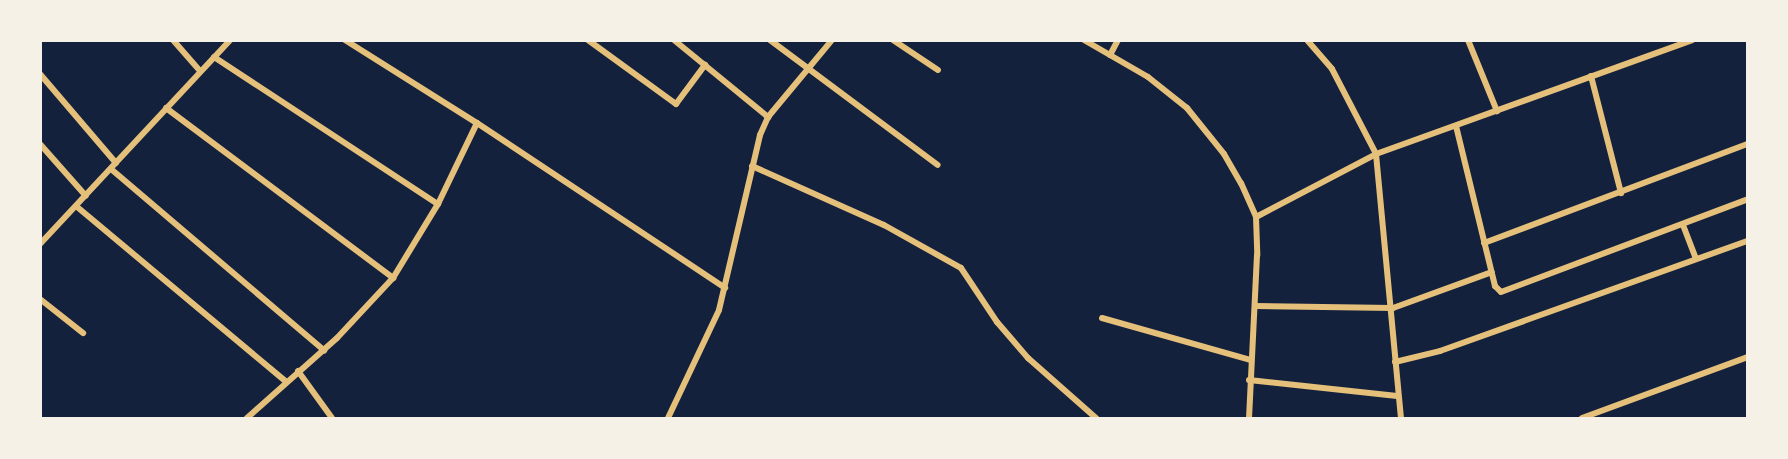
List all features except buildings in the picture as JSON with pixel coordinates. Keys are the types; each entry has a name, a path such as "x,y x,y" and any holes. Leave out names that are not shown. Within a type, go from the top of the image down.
{"street":[{"path":"173,40 200,71"},
{"path":"40,244 230,40"},
{"path":"345,40 477,123 726,288"},
{"path":"588,40 676,104 705,65"},
{"path":"770,40 938,165"},
{"path":"668,418 726,288 752,166 768,117 832,40"},
{"path":"893,40 938,70"},
{"path":"1084,40 1161,87 1187,108 1224,154 1256,217 1255,306 1250,360 1249,418"},
{"path":"1110,55 1118,40"},
{"path":"1307,40 1332,69 1376,154 1393,308 1397,396 1401,418"},
{"path":"1468,40 1497,111"},
{"path":"1256,217 1376,154 1692,40"},
{"path":"675,41 768,117"},
{"path":"214,57 438,204"},
{"path":"40,74 116,163"},
{"path":"1591,76 1621,194"},
{"path":"166,108 393,278"},
{"path":"247,418 285,381 324,350 393,278 438,204 477,123"},
{"path":"1456,126 1497,290 1508,290 1748,199"},
{"path":"40,144 86,196"},
{"path":"1484,243 1621,194 1748,144"},
{"path":"752,166 884,225 961,268 998,322 1028,358 1096,418"},
{"path":"111,169 324,350"},
{"path":"76,206 285,381"},
{"path":"1683,225 1696,259"},
{"path":"1395,363 1440,351 1748,241"},
{"path":"1255,306 1393,308 1491,272"},
{"path":"40,299 83,333"},
{"path":"1102,318 1250,360"},
{"path":"1582,418 1748,357"},
{"path":"298,371 332,418"},
{"path":"1249,380 1397,396"}]}
